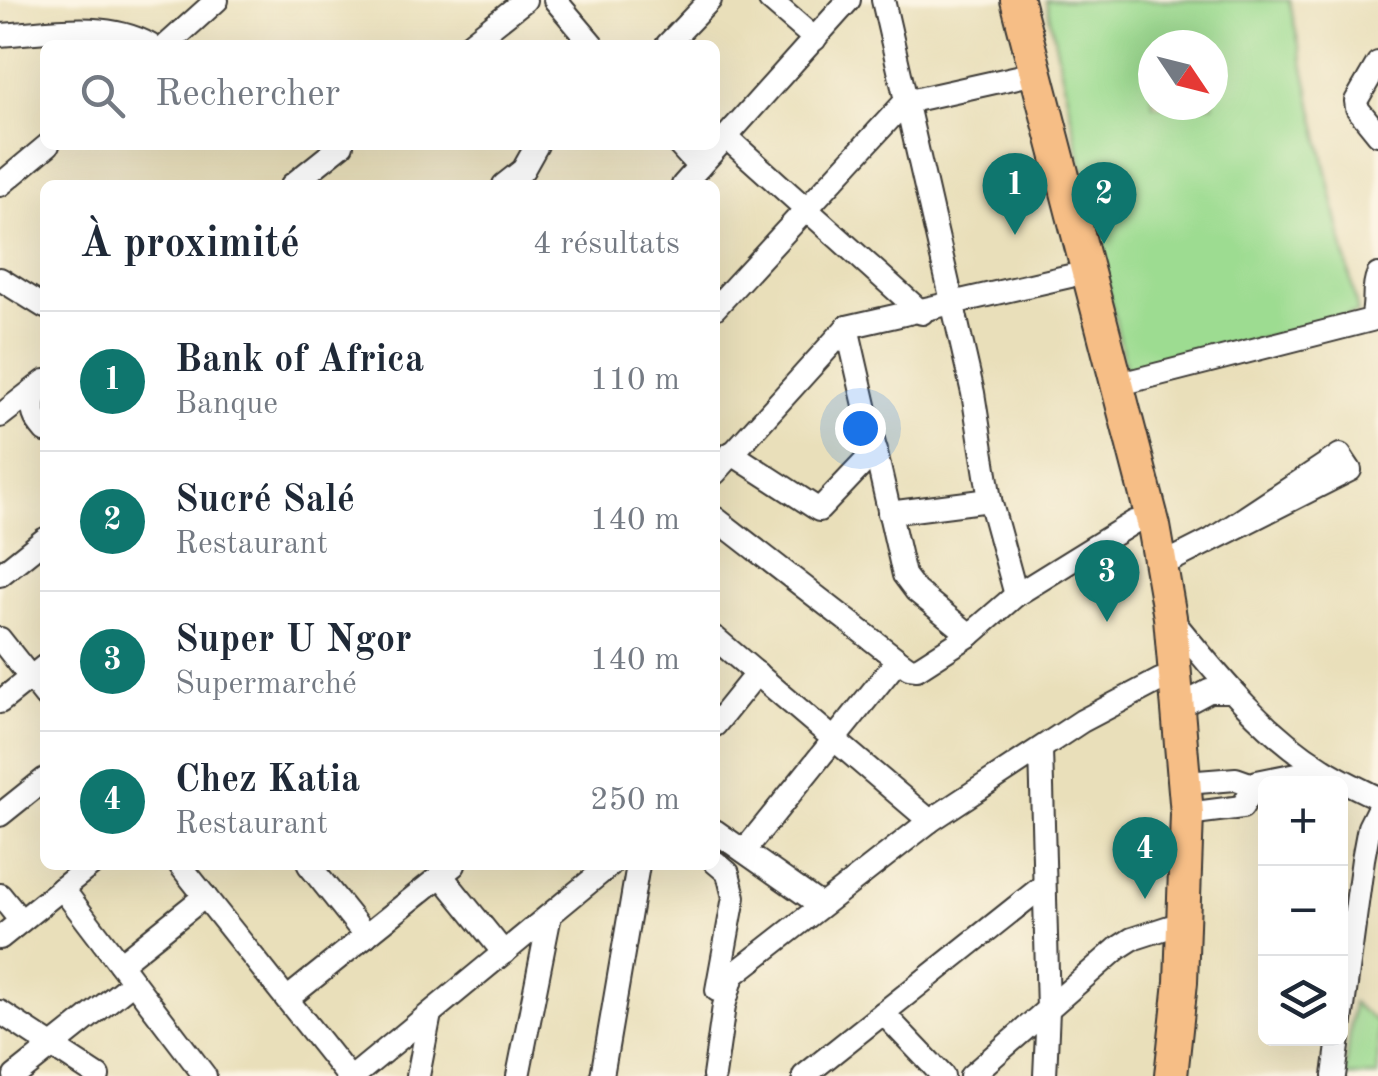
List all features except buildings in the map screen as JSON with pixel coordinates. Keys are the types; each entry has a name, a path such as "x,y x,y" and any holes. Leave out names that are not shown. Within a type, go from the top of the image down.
{"highway":[{"path":"1002,0 1134,522 1160,680 1170,809 1169,928 1156,1076"},
{"path":"1017,0 1162,565 1170,616 1186,799 1181,982 1171,1076"}],"street":[{"path":"173,40 218,0"},
{"path":"474,40 525,0"},
{"path":"555,0 589,40"},
{"path":"672,40 710,0"},
{"path":"770,0 815,38"},
{"path":"720,144 849,0"},
{"path":"884,0 973,393 990,500 1016,596"},
{"path":"0,35 100,30 141,40"},
{"path":"1378,64 1356,101 1357,108 1378,134"},
{"path":"720,302 905,102 1022,76"},
{"path":"726,137 922,313"},
{"path":"0,185 42,150"},
{"path":"298,180 336,150"},
{"path":"510,180 523,170 534,150"},
{"path":"684,150 699,167"},
{"path":"687,180 714,150"},
{"path":"1116,385 1371,320 1376,309 1373,286 1378,274"},
{"path":"720,467 847,328 1070,276"},
{"path":"0,279 40,304"},
{"path":"847,328 907,580 970,634"},
{"path":"0,416 39,393"},
{"path":"39,393 32,406 40,425"},
{"path":"731,453 819,510 876,450"},
{"path":"1162,565 1213,540 1350,470 1340,454 1213,540"},
{"path":"888,513 990,500"},
{"path":"720,522 909,668 920,668 1016,596 1134,522"},
{"path":"0,575 40,543"},
{"path":"1170,616 1230,691 1296,750 1378,798"},
{"path":"0,639 40,680 0,702"},
{"path":"720,642 930,821"},
{"path":"744,852 898,660"},
{"path":"720,720 758,673"},
{"path":"714,1076 731,978 930,821 1082,722 1160,680"},
{"path":"1179,707 1209,690 1230,691"},
{"path":"1041,749 1048,1010 1045,1076"},
{"path":"1186,799 1242,807 1253,784 1322,768"},
{"path":"0,815 40,783"},
{"path":"1348,971 1363,859 1369,827 1378,809"},
{"path":"720,835 820,904"},
{"path":"700,1076 734,897 728,873 720,866"},
{"path":"0,938 85,870"},
{"path":"184,870 351,1076 604,870"},
{"path":"313,870 366,936"},
{"path":"287,999 448,870 504,953"},
{"path":"602,1076 637,870"},
{"path":"804,1076 1044,885"},
{"path":"62,888 205,1076"},
{"path":"0,894 21,921"},
{"path":"15,1076 52,1046 204,896"},
{"path":"518,1076 550,914"},
{"path":"971,1076 1118,948 1132,939 1169,928"},
{"path":"0,1012 98,1076"},
{"path":"418,1076 430,1014"},
{"path":"883,1014 944,1076"},
{"path":"1334,1076 1338,1046"}],"green space":[{"path":"1046,0 1289,0 1358,313 1127,375"},
{"path":"1353,1003 1375,1021 1378,1018 1378,1076 1345,1076"}],"place":[{"name":"Bank of Africa","path":"1015,235"},
{"name":"Sucré Salé","path":"1104,244"},
{"name":"Super U Ngor","path":"1107,622"},
{"name":"Chez Katia","path":"1145,899"}]}
